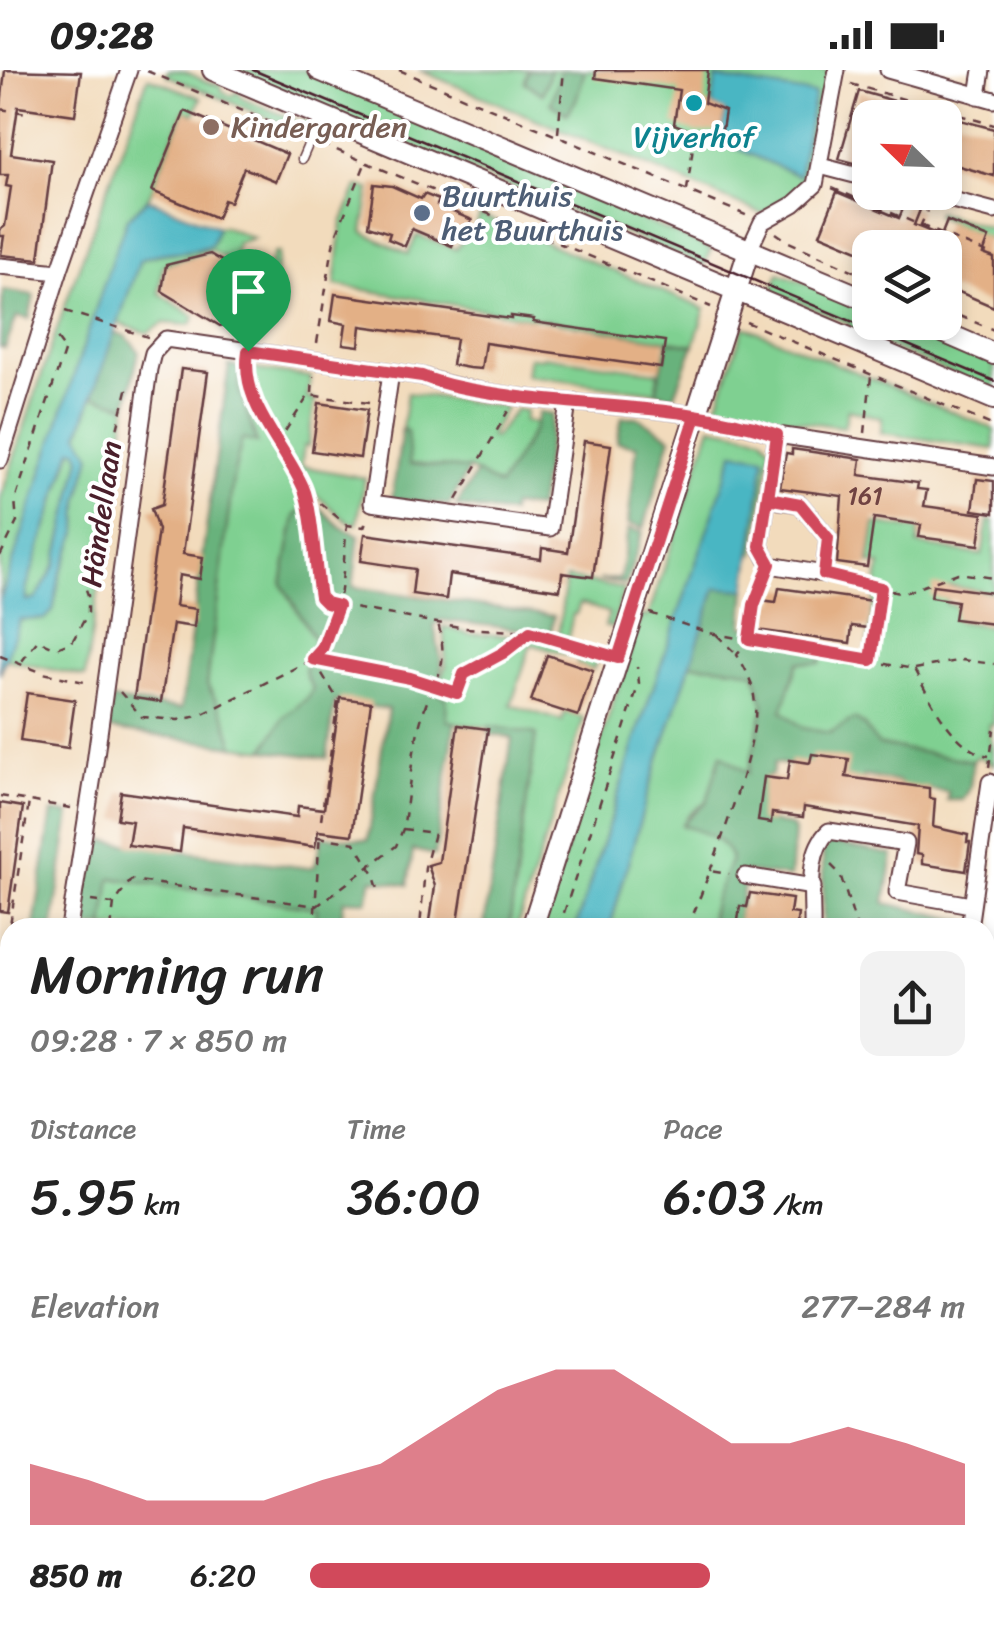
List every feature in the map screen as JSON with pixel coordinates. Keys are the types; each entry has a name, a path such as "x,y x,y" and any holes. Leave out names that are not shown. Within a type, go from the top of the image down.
{"street":[{"path":"0,460 59,272 129,70"},
{"path":"213,70 994,399"},
{"path":"318,70 852,293"},
{"path":"888,70 944,78 986,98"},
{"path":"982,70 986,98"},
{"path":"535,918 626,656 734,290 762,222 809,193 818,174 836,75"},
{"path":"818,174 852,177"},
{"path":"962,202 994,210"},
{"path":"0,266 59,272"},
{"path":"162,342 178,339 422,376 448,386 513,396 696,416 777,435 994,468"},
{"path":"962,340 994,354"},
{"name":"Händellaan","path":"70,918 148,369 162,342"},
{"path":"391,372 372,503 550,528 568,403"},
{"path":"768,498 800,504 828,538 824,574 770,564 760,546 777,435"},
{"path":"970,918 990,782"},
{"path":"812,918 814,855 820,840 830,831 906,843 897,892 972,905"},
{"path":"745,876 813,887"}],"lane":[{"path":"302,159 321,116"}],"path":[{"path":"146,70 994,426"},
{"path":"160,76 163,70"},
{"path":"399,70 762,222 789,242 852,270"},
{"path":"558,136 564,70"},
{"path":"836,75 994,126"},
{"path":"0,110 27,113"},
{"path":"687,190 695,132"},
{"path":"312,394 334,240 365,162"},
{"path":"818,174 994,256"},
{"path":"76,314 162,342"},
{"path":"962,317 994,330"},
{"path":"0,556 18,522 15,500 65,349 45,320"},
{"path":"248,351 246,364 253,399 304,491 347,525 364,527 372,503"},
{"path":"21,663 38,640 58,648 72,642 88,612 83,580 102,530 106,512 102,490 133,368"},
{"path":"864,448 871,374"},
{"path":"276,444 304,398 312,394 386,406"},
{"path":"452,515 512,405 513,396"},
{"path":"304,491 320,597 326,603 438,623 530,632 626,656 639,683 562,918"},
{"path":"0,656 44,673 106,686 124,694 142,717 178,720 199,716 313,659 322,649 338,606 347,525"},
{"path":"737,655 748,639 754,605 770,564"},
{"path":"824,574 904,593 958,573 994,578"},
{"path":"871,660 881,588"},
{"path":"668,619 710,633 914,669 962,660 994,664"},
{"path":"113,918 114,904 131,880 316,906 396,846 403,829 421,719 444,666 438,623"},
{"path":"313,659 410,678 457,693 464,674 503,653 530,632"},
{"path":"694,918 756,710 750,676 717,634"},
{"path":"313,659 338,700 321,820"},
{"path":"914,669 936,710 973,752 989,756"},
{"path":"990,782 994,729"},
{"path":"0,796 88,811"},
{"path":"11,918 29,802"},
{"path":"403,829 434,833 421,918"},
{"path":"315,918 320,831"},
{"path":"318,837 354,843 379,892"},
{"path":"814,855 827,860 840,874 854,918"},
{"path":"710,871 745,876"},
{"path":"73,899 114,904"}],"green space":[{"path":"168,70 221,85 222,91 232,96 238,92 243,99 298,121 310,121 304,133 166,75"},
{"path":"225,70 304,70 635,210 633,216 711,249 704,266"},
{"path":"419,70 528,70 525,82 543,93 551,70 561,70 551,103 576,100 585,70 828,70 812,173 790,197 762,214"},
{"path":"528,70 551,70 542,94 525,82"},
{"path":"561,70 585,70 576,100 567,114 551,103"},
{"path":"148,77 201,98 194,114 184,111 148,199 127,219 0,601 0,500"},
{"path":"357,187 370,189 363,232 408,254 417,235 456,249 466,235 470,237 480,215 705,309 694,345 335,285 342,223"},
{"path":"937,212 994,229 994,241 936,216"},
{"path":"218,227 254,238 237,243 235,255 256,269 269,266 274,253 279,253 273,287 211,250 163,265 159,293 195,317 190,325 164,323 148,333 116,323 140,260 211,246"},
{"path":"779,273 852,300 852,332 848,330 850,324 772,291"},
{"path":"3,290 34,295 29,319 17,316 5,348 0,347"},
{"path":"744,326 994,429 994,449 881,433 882,418 848,409 844,427 785,419 783,423 715,412"},
{"path":"113,332 126,336 139,351 127,406 93,396"},
{"path":"872,340 950,340 994,358 994,391"},
{"path":"668,341 694,345 674,397 656,392"},
{"path":"529,357 659,372 656,392 526,375"},
{"path":"229,365 239,367 239,389 257,443 242,439 233,478 207,684 225,717 234,746 108,729 112,700 181,709"},
{"path":"239,367 311,377 307,398 315,400 301,466 365,478 357,524 348,522 309,489 295,517 282,584 315,640 305,669 313,688 264,750 234,746 225,717 207,684 233,478 242,439 256,442 239,389"},
{"path":"407,393 506,407 490,436 494,438 516,409 526,411 524,421 536,423 499,486 469,469 409,464 407,431 402,429"},
{"path":"93,396 127,406 85,677 5,659 20,620 45,619 53,611 60,575 78,532 79,500 91,455 79,435"},
{"path":"539,412 553,414 538,508 512,506 510,514 456,506 476,473 499,486 534,430"},
{"path":"622,417 637,417 671,437 644,528 628,524 637,446 617,442"},
{"path":"711,426 762,436 771,447 755,554 751,552 765,458 640,726 579,918 544,918 641,615 648,617"},
{"path":"402,429 407,431 410,464 469,469 449,505 392,499"},
{"path":"73,448 78,449 81,458 56,564 36,599 26,601 26,589"},
{"path":"310,499 342,528 359,535 353,587 554,616 551,633 440,620 434,625 442,665 438,693 446,697 447,721 455,722 435,855 413,850 408,885 372,879 367,901 344,900 341,918 316,918 317,908 111,878 105,918 81,918 92,839 307,868 315,866 322,836 368,840 388,709 335,701 327,758 264,750 284,717 309,697 313,688 305,669 315,640 282,584 295,517"},
{"path":"988,520 994,521 994,593 950,586 946,604 957,606 956,621 994,627 994,725 989,724 994,765 978,756 973,761 878,745 864,725 848,722 831,732 814,732 782,711 798,662 820,663 823,653 865,662 880,565 869,563 875,523 919,530 918,545 982,555"},
{"path":"628,529 643,532 626,584 599,580 620,579"},
{"path":"566,578 624,589 612,628 605,626 609,613 580,603 573,614 568,638 558,635"},
{"path":"716,587 746,590 743,626 824,647 820,663 798,662 782,711 803,728 830,733 854,719 879,745 973,761 970,788 963,800 947,800 948,792 914,787 898,795 899,782 864,776 862,786 809,766 774,763 772,775 768,775 761,820 791,826 794,832 790,877 746,872 738,918 711,918 731,859 717,840 682,824 707,801 721,754 748,773 764,706 755,673 689,664"},
{"path":"443,626 468,634 532,636 598,657 593,670 577,664 578,658 531,644 511,705 562,721 565,712 584,718 520,918 510,918 536,734 447,722 446,697 438,694 446,666"},
{"path":"689,664 755,673 764,706 748,773 721,754 707,801 687,816 683,826 713,836 731,859 711,918 613,918"},
{"path":"490,726 536,734 510,918 485,918 512,738 489,734"},
{"path":"52,812 70,814 54,918 35,918"},
{"path":"829,842 893,855 885,903 952,918 823,918 823,852"},
{"path":"110,878 318,908 316,918 105,918"}],"water":[{"path":"716,78 815,94 799,176 720,141 725,112 712,106"},
{"path":"148,199 218,227 211,245 140,260 79,434 91,455 79,500 78,532 60,575 53,611 45,619 20,620 0,674 0,601 127,219","holes":["72,449 78,450 81,458 56,564 36,599 27,601 26,589"]},
{"path":"734,452 765,457 746,590 716,588 650,785 613,918 579,918"}],"building":[{"path":"5,70 81,72 75,115 18,107 11,154 52,160 39,259 1,255 4,236 0,236 0,230 5,226 11,187 6,186 8,175 0,175"},
{"name":"Vijverhof","path":"596,70 708,70 704,103 725,111 722,130 697,133 674,124 679,90 595,78"},
{"path":"859,91 891,100 856,100"},
{"path":"185,111 287,154 276,181 244,168 230,202 224,200 217,218 152,191"},
{"path":"852,115 852,162 839,159"},
{"path":"962,121 994,129 994,176 962,167"},
{"path":"374,184 392,186 421,199 424,194 439,200 437,205 472,220 466,232 457,234 452,246 412,229 405,246 388,239 390,233 368,226"},
{"path":"837,192 852,198 852,210 880,210 899,218 902,210 920,210 914,225 926,230 852,230 852,247 820,234"},
{"path":"947,221 989,238 983,254 994,258 994,307 962,293 962,230 943,230"},
{"path":"210,254 268,288 265,315 220,326 162,291 166,265"},
{"path":"335,294 534,319 533,322 665,341 661,368 485,343 481,369 469,368 452,365 456,339 361,326 359,346 343,344 346,324 331,321"},
{"path":"181,369 208,372 183,554 203,557 200,579 179,575 175,606 196,609 194,627 173,624 161,702 134,698 158,530 151,509 162,505"},
{"path":"319,403 367,410 360,458 312,451"},
{"path":"584,441 611,445 593,577 562,573 560,590 449,574 446,599 412,594 415,569 361,561 365,534 541,559 542,548 568,552"},
{"path":"792,449 861,459 859,475 918,483 917,489 927,490 924,506 983,514 979,545 919,537 921,525 874,518 867,567 837,563 842,496 780,488 786,453 792,454"},
{"path":"977,479 994,481 994,513 973,510"},
{"path":"933,585 994,593 994,624 954,619 957,601 931,597"},
{"path":"779,588 872,601 868,628 852,626 850,643 757,630 761,600 776,602"},
{"path":"547,655 593,670 578,716 531,701"},
{"path":"27,693 75,700 68,748 20,741"},
{"path":"340,698 371,702 352,835 318,831 315,847 183,828 180,852 128,845 132,821 117,819 121,792 297,817 298,806 324,809"},
{"path":"458,725 488,729 459,918 430,918 435,886 428,865 439,862"},
{"path":"812,754 849,759 846,777 929,788 929,798 935,799 933,827 968,835 966,871 922,864 922,855 916,854 918,826 804,807 803,817 772,813 771,823 758,821 764,777 787,780 790,760 810,763"},
{"path":"0,803 23,807 8,912 0,911"},
{"path":"750,893 792,899 790,913 798,914 797,918 738,918 740,906 747,907"}],"tram line":[{"path":"253,70 994,381"}],"place":[{"name":"Vijverhof","path":"694,103"},
{"name":"Kindergarden","path":"211,127"},
{"name":"Buurthuis het Buurthuis","path":"422,213"}],"route":[{"path":"248,351 246,364 253,399 304,489 320,597 338,606 322,649 313,659 410,678 457,693 464,674 503,653 530,632 618,658 696,416 777,435 768,498 800,504 828,538 824,574 881,588 871,660 749,639 754,605 770,564 760,546 777,435 754,427 696,416 507,395 448,386 422,376 248,351"}]}
